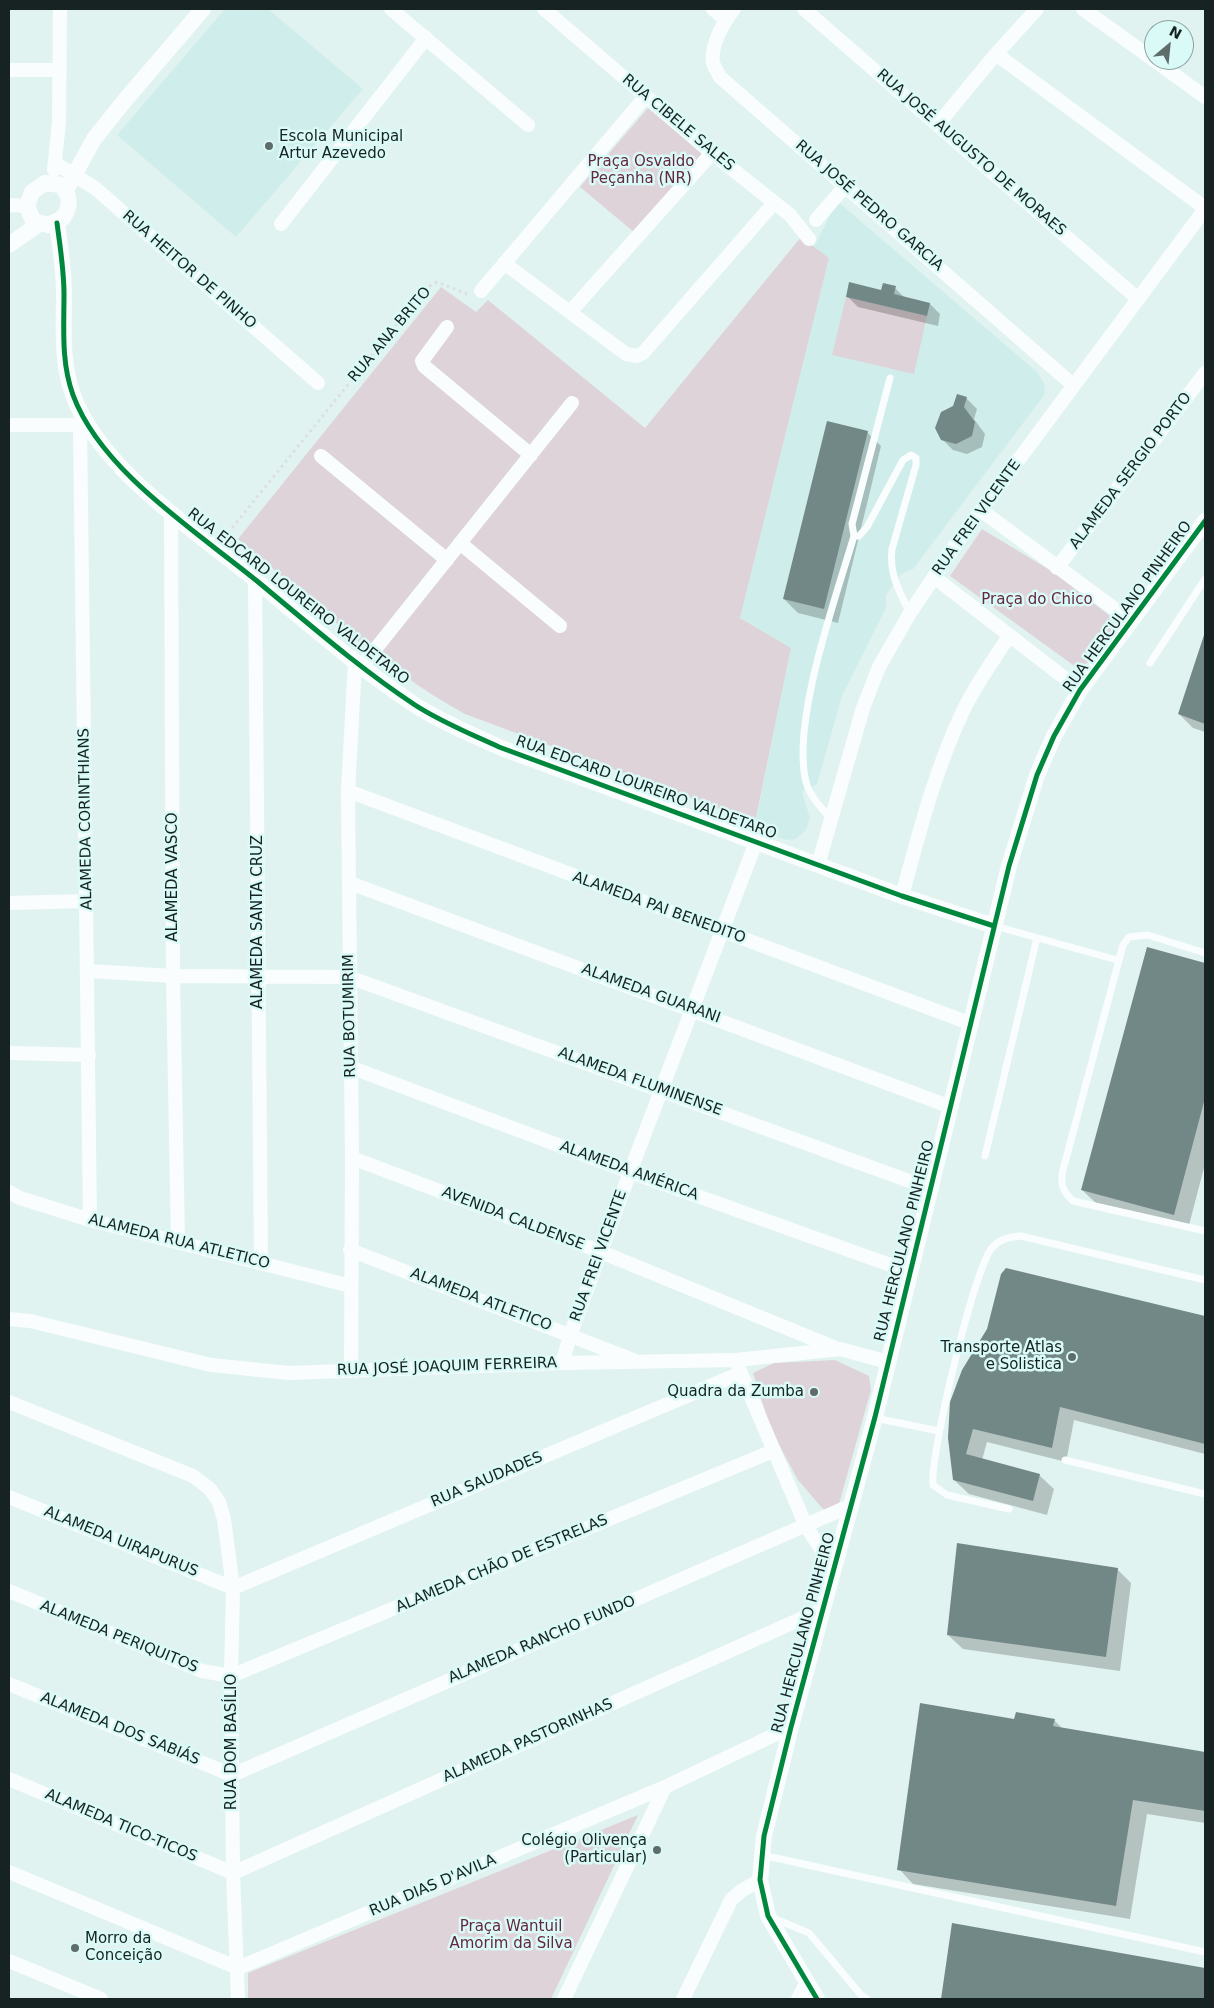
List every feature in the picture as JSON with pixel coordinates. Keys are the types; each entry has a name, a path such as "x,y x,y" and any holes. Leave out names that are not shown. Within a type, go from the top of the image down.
{"street":[{"path":"60,9 59,122 55,163 60,186 70,204 68,212 57,223 48,225 33,221 27,206 32,192 38,186 60,186 75,175 94,139 203,9"},
{"path":"391,9 528,125"},
{"name":"RUA CIBELE SALES","path":"544,9 712,152 790,215 809,239"},
{"path":"713,9 730,14"},
{"name":"RUA JOSÉ AUGUSTO DE MORAES","path":"804,9 1138,299"},
{"path":"938,124 996,54 1037,9"},
{"path":"1084,9 1144,53"},
{"name":"RUA JOSÉ PEDRO GARCIA","path":"730,14 713,51 713,64 720,77 1073,385"},
{"path":"281,224 426,38"},
{"path":"996,54 1205,208"},
{"path":"9,70 59,70"},
{"path":"1168,70 1205,97"},
{"path":"481,291 646,96"},
{"path":"570,312 712,152"},
{"name":"RUA HEITOR DE PINHO","path":"55,163 95,188 318,383"},
{"path":"816,220 846,185"},
{"path":"504,264 626,354 637,356 643,353 774,203"},
{"path":"9,205 27,206"},
{"name":"RUA FREI VICENTE","path":"818,864 862,708 879,668 910,613 1073,385 1205,208"},
{"name":"RUA EDCARD LOUREIRO VALDETARO","path":"57,223 64,293 62,329 65,367 82,423 126,472 171,512 358,664 416,705 492,744 902,896 994,926"},
{"path":"9,245 39,224"},
{"path":"447,327 422,360 424,366 531,455"},
{"name":"ALAMEDA SERGIO PORTO","path":"1057,568 1205,373"},
{"path":"358,664 447,560 572,403"},
{"path":"9,425 82,423"},
{"name":"ALAMEDA CORINTHIANS","path":"82,423 90,1055 90,1220"},
{"path":"322,456 447,560"},
{"name":"ALAMEDA VASCO","path":"171,512 173,976 178,1242"},
{"path":"982,512 1131,621"},
{"name":"RUA HERCULANO PINHEIRO","path":"817,1999 768,1916 760,1880 764,1836 791,1727 875,1418 1021,820 1037,774 1054,736 1080,690 1205,522"},
{"path":"460,543 560,626"},
{"path":"934,577 1080,690"},
{"name":"ALAMEDA SANTA CRUZ","path":"256,580 261,1263"},
{"path":"902,896 926,809 945,752 982,676 1009,636"},
{"name":"RUA BOTUMIRIM","path":"351,1371 350,1250 352,1158 348,791 358,664"},
{"name":"ALAMEDA PAI BENEDITO","path":"348,791 972,1024"},
{"name":"RUA FREI VICENTE","path":"562,1363 600,1252 756,842"},
{"name":"ALAMEDA GUARANI","path":"350,883 951,1107"},
{"path":"9,903 88,901"},
{"name":"ALAMEDA FLUMINENSE","path":"88,971 173,976 349,977 931,1189"},
{"path":"9,1053 90,1055"},
{"name":"ALAMEDA AMÉRICA","path":"350,1067 630,1172 910,1272"},
{"name":"AVENIDA CALDENSE","path":"352,1158 600,1252 840,1349"},
{"name":"ALAMEDA RUA ATLETICO","path":"9,1192 20,1198 90,1220 350,1286"},
{"name":"ALAMEDA ATLETICO","path":"350,1250 571,1334 639,1362"},
{"name":"RUA JOSÉ JOAQUIM FERREIRA","path":"9,1319 30,1321 211,1366 289,1374 562,1363 639,1362 738,1367 840,1349 888,1362"},
{"path":"738,1367 806,1526 834,1570"},
{"name":"RUA SAUDADES","path":"233,1588 738,1367"},
{"name":"RUA DOM BASÍLIO","path":"9,1402 193,1476 210,1489 219,1502 224,1519 233,1588 231,1676 233,1872 238,1999"},
{"name":"ALAMEDA CHÃO DE ESTRELAS","path":"231,1676 773,1451"},
{"name":"ALAMEDA UIRAPURUS","path":"9,1497 233,1588"},
{"name":"ALAMEDA RANCHO FUNDO","path":"232,1775 852,1505"},
{"name":"ALAMEDA PERIQUITOS","path":"9,1592 202,1671 231,1676"},
{"name":"ALAMEDA PASTORINHAS","path":"233,1872 823,1609"},
{"name":"ALAMEDA DOS SABIÁS","path":"9,1684 232,1775"},
{"name":"RUA DIAS D'AVILA","path":"238,1968 665,1787 791,1727"},
{"name":"ALAMEDA TICO-TICOS","path":"9,1779 233,1872"},
{"path":"564,1999 665,1787"},
{"path":"9,1872 238,1968"},
{"path":"683,1999 731,1900 741,1891 760,1880"},
{"path":"9,1961 101,1999"},
{"path":"798,1999 806,1983"}],"lane":[{"path":"831,820 817,804 808,788 803,751 807,714 816,667 854,536 852,524 890,378"},
{"path":"854,536 859,536 867,527 903,460 908,455 916,458 916,466 890,560 894,583 910,613"},
{"path":"1150,664 1205,579"},
{"path":"994,926 1117,960"},
{"path":"1205,953 1148,935 1130,937 1123,945 1117,960 1062,1174 1062,1186 1065,1194 1073,1201 1205,1231"},
{"path":"985,1156 1038,938"},
{"path":"1009,1509 947,1495 933,1485 940,1431 978,1280 991,1250 1000,1241 1021,1236 1205,1280"},
{"path":"875,1418 940,1431"},
{"path":"1065,1460 1205,1494"},
{"path":"762,1855 1205,1952"},
{"path":"768,1916 809,1933 861,1996 867,1999"}],"shaded area":[{"path":"225,9 268,9 363,89 236,237 117,135"},
{"path":"837,201 1037,372 1044,383 1045,394 913,569 901,574 886,595 886,608 842,696 817,784 802,792 810,818 806,830 796,839 787,840 754,829 791,648 740,618 829,258 814,247"}],"green space":[{"name":"Praça Osvaldo Peçanha (NR)","path":"648,108 702,154 635,233 580,187"},
{"path":"801,237 829,258 740,618 791,648 755,822 465,714 404,676 347,632 238,539 441,287 476,312 488,300 645,428"},
{"path":"846,297 927,316 914,374 832,355"},
{"name":"Praça do Chico","path":"982,529 1053,572 1123,626 1080,670 950,576"},
{"path":"835,1360 869,1376 871,1390 839,1504 834,1510 823,1509 798,1480 772,1432 753,1373 774,1363"},
{"name":"Praça Wantuil Amorim da Silva","path":"638,1815 551,1999 248,1999 248,1973"}],"building":[{"path":"849,282 881,290 883,283 896,286 894,294 930,303 927,316 846,297"},
{"path":"957,394 967,397 964,407 975,422 972,436 956,444 941,440 935,428 941,412 953,406"},
{"path":"827,421 868,431 824,609 783,599"},
{"path":"1205,632 1205,724 1178,714"},
{"path":"1147,947 1205,963 1205,1098 1174,1215 1081,1190"},
{"path":"1006,1268 1205,1316 1205,1444 1060,1407 1052,1448 973,1429 966,1454 1040,1474 1033,1501 953,1480 948,1438 950,1402 962,1370 987,1329 1001,1274"},
{"path":"957,1543 1118,1568 1106,1657 947,1635"},
{"path":"920,1703 1014,1719 1016,1712 1055,1719 1053,1726 1205,1752 1205,1811 1133,1800 1116,1906 897,1870"},
{"path":"952,1923 1205,1968 1205,1999 941,1999"}],"cycle path":[{"path":"57,223 62,258 65,358 69,383 86,423 127,474 153,498 374,676 425,711 456,728 499,747 902,896 994,926"},
{"path":"817,1999 768,1916 760,1880 764,1836 791,1727 875,1417 1009,866 1037,775 1054,736 1080,690 1205,521"}],"place":[{"name":"Escola Municipal Artur Azevedo","path":"269,146"},
{"name":"Transporte Atlas e Solistica","path":"1072,1357"},
{"name":"Quadra da Zumba","path":"814,1392"},
{"name":"Colégio Olivença (Particular)","path":"657,1850"},
{"name":"Morro da Conceição","path":"75,1948"}]}
